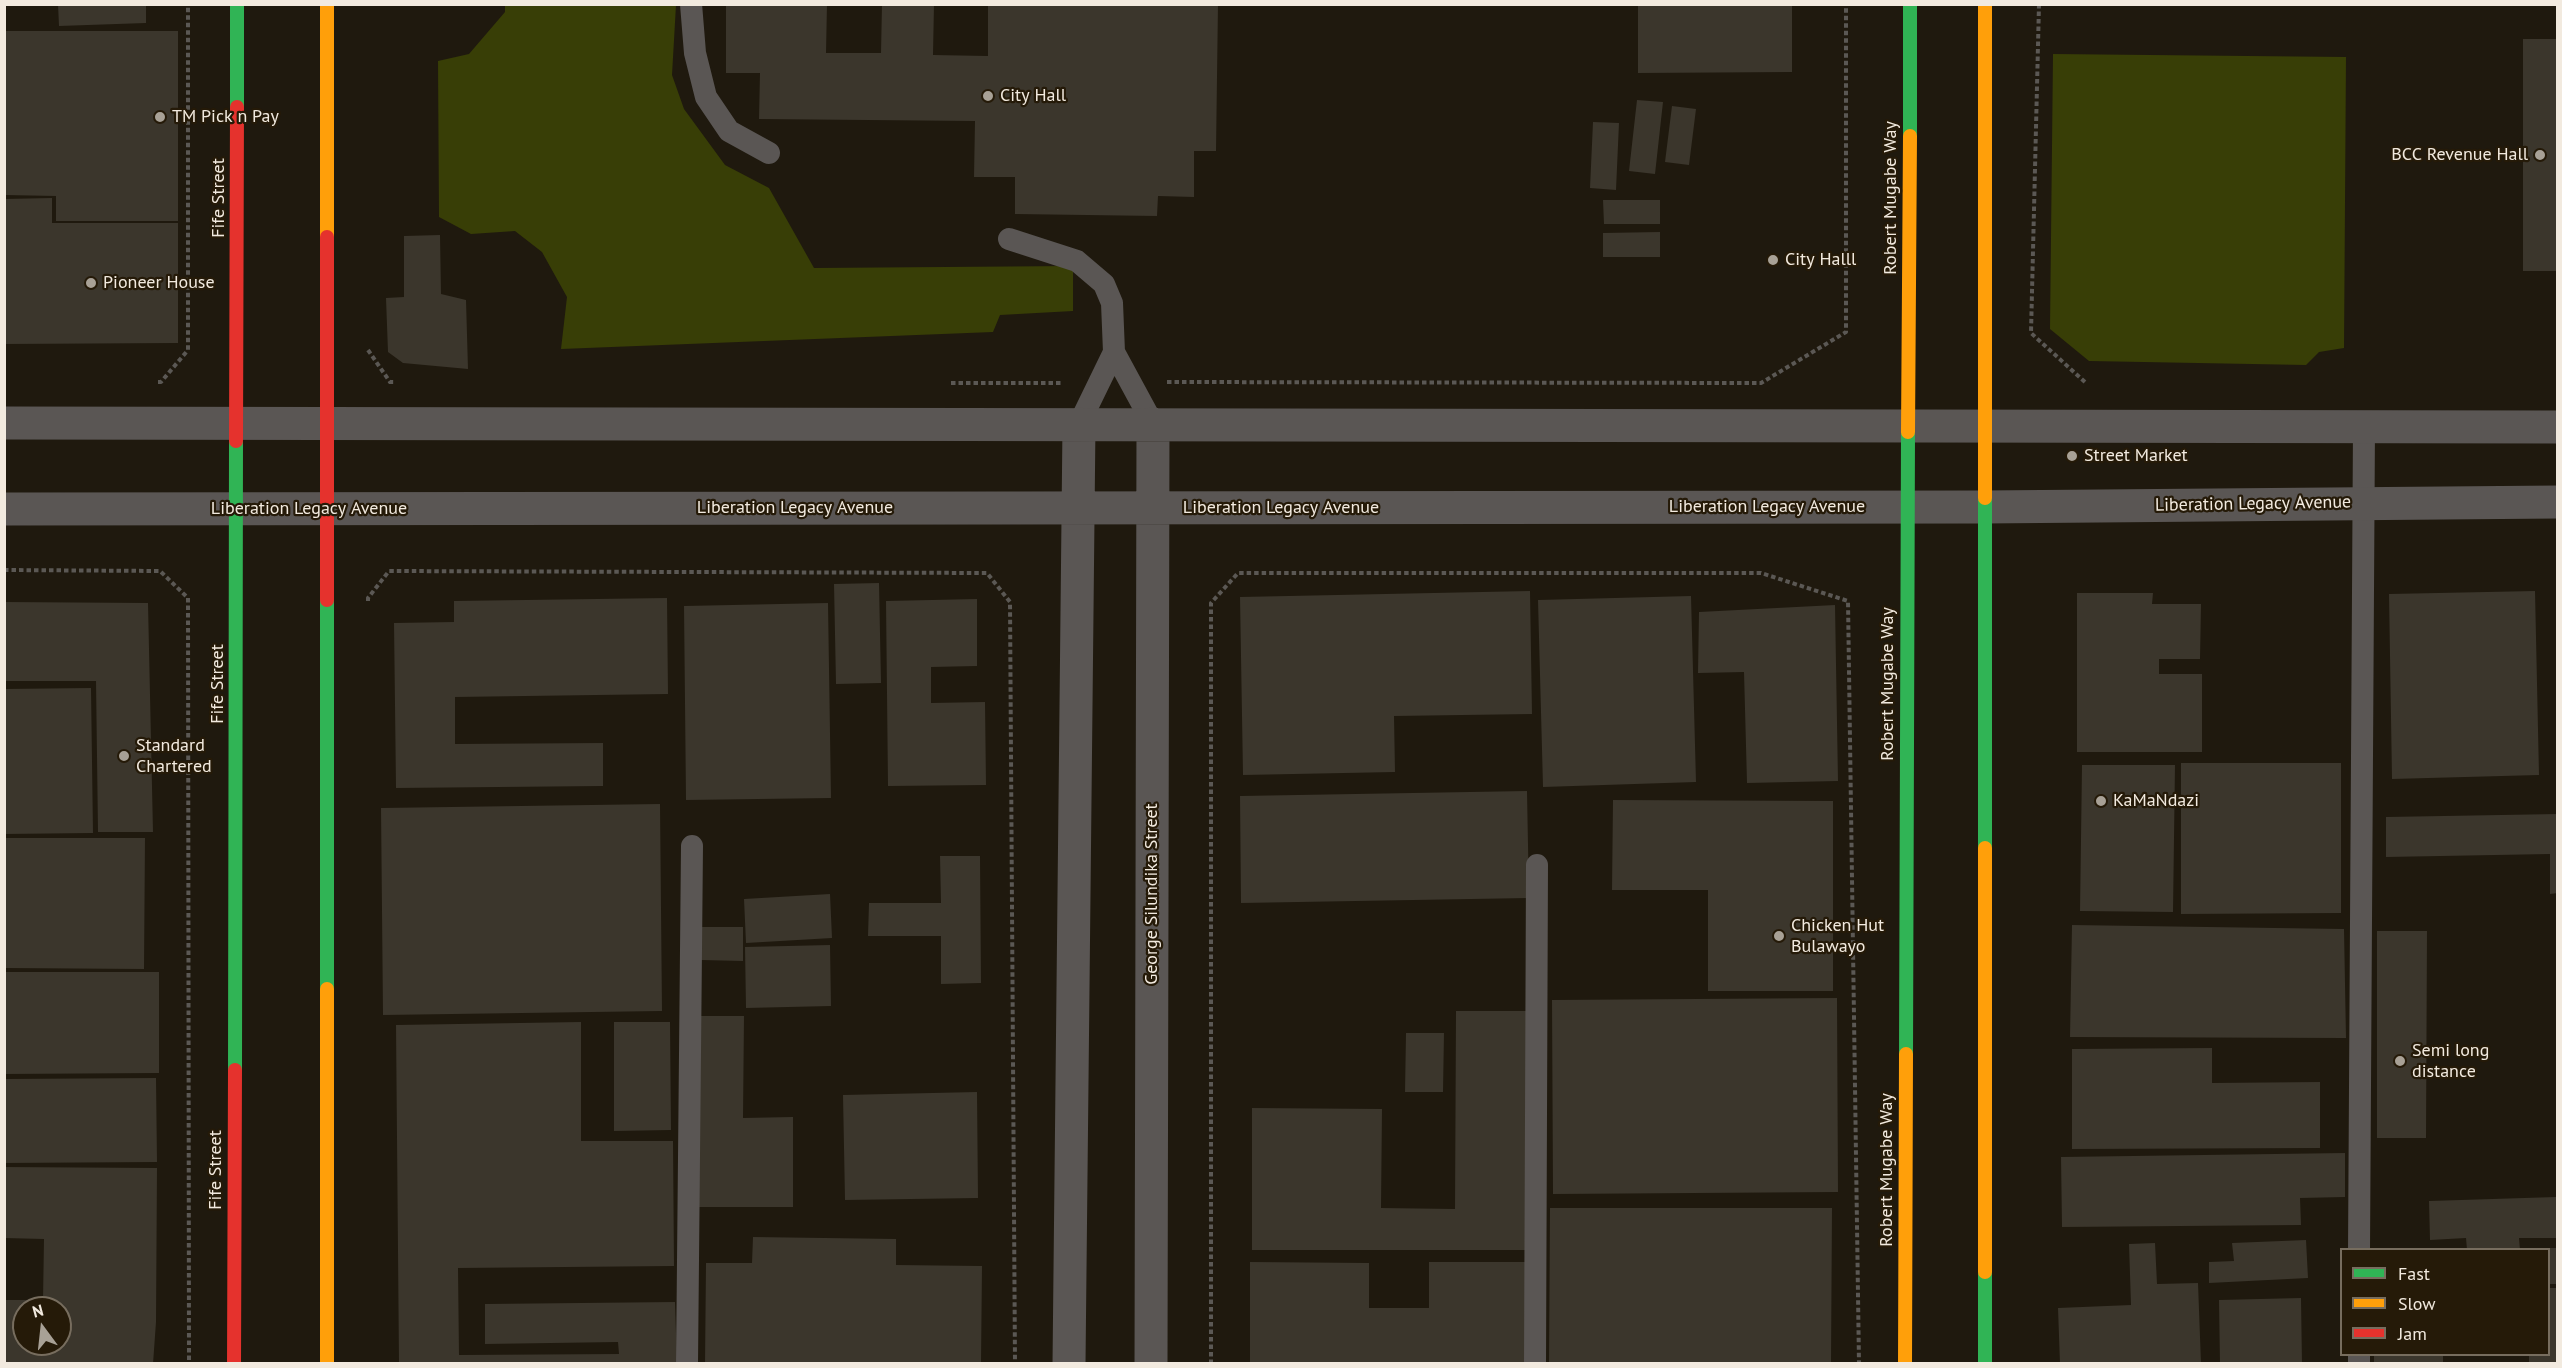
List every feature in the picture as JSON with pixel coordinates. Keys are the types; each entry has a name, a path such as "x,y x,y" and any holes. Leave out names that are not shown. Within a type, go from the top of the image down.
{"main road":[{"name":"Fife Street","path":"234,1364 237,4"},
{"path":"327,4 327,1364"},
{"name":"Robert Mugabe Way","path":"1905,1364 1910,4"},
{"path":"1985,4 1986,1364"}],"street":[{"path":"4,423 1907,424 2558,427"},
{"path":"1069,1364 1079,424"},
{"name":"George Silundika Street","path":"1151,1364 1153,424"},
{"name":"Liberation Legacy Avenue","path":"4,509 1984,507 2558,502"}],"lane":[{"path":"691,4 695,53 706,97 729,131 769,153"},
{"path":"1009,239 1077,261 1104,284 1112,303 1114,352 1153,424"},
{"path":"1079,424 1114,352"},
{"path":"2359,1248 2364,426"},
{"path":"687,1364 692,846"},
{"path":"1534,1364 1537,865"}],"path":[{"path":"150,382 161,382 188,350 188,4"},
{"path":"2039,4 2031,333 2086,383"},
{"path":"4,570 160,571 188,598 189,1364"},
{"path":"368,598 390,571 987,573 1010,602 1015,1364"}],"green space":[{"path":"505,5 676,5 672,75 684,109 725,165 769,188 814,268 1073,266 1073,311 1000,315 993,332 561,349 567,297 542,252 515,231 471,234 439,217 438,61 469,54 505,12"},
{"path":"2053,54 2346,57 2344,348 2319,352 2306,365 2089,361 2050,329"}],"building":[{"path":"58,4 146,4 146,23 59,26"},
{"name":"City Hall","path":"726,4 827,4 826,53 881,53 882,4 934,4 933,55 988,56 988,4 1218,4 1216,151 1194,151 1194,197 1158,196 1157,216 1015,214 1015,177 974,177 975,121 759,119 760,73 726,73"},
{"path":"1638,4 1792,4 1792,72 1638,73"},
{"path":"4,31 178,31 178,221 56,221 56,196 4,195"},
{"name":"BCC Revenue Hall","path":"2523,39 2558,39 2558,271 2523,271"},
{"path":"1637,100 1663,102 1655,174 1629,171"},
{"path":"1672,106 1696,109 1689,165 1665,162"},
{"path":"1593,122 1619,123 1616,190 1590,188"},
{"name":"Pioneer House","path":"52,198 52,223 178,223 178,343 4,344 4,199"},
{"path":"1603,200 1660,200 1660,224 1604,224"},
{"path":"1660,232 1660,257 1603,257 1603,233"},
{"path":"440,235 441,294 466,300 468,369 403,363 388,352 386,298 404,297 404,236"},
{"path":"879,583 881,683 836,684 834,584"},
{"path":"1530,591 1532,714 1394,716 1395,772 1243,775 1240,597"},
{"path":"2535,591 2539,775 2392,779 2389,594"},
{"path":"2077,593 2153,593 2152,604 2201,604 2200,659 2159,659 2159,674 2202,674 2202,752 2077,752"},
{"path":"1691,596 1696,782 1543,787 1538,600"},
{"path":"667,598 668,694 455,697 455,744 603,743 603,786 396,788 394,623 454,622 454,601"},
{"path":"977,599 977,666 931,667 931,703 985,702 986,785 888,786 886,601"},
{"name":"Standard Chartered","path":"4,602 148,603 153,832 98,832 96,681 4,681"},
{"path":"828,603 831,798 686,800 684,606"},
{"path":"1835,605 1838,781 1747,783 1744,672 1698,673 1699,612"},
{"path":"91,688 93,833 4,834 4,689"},
{"path":"2181,763 2341,763 2341,913 2181,914"},
{"path":"2082,765 2175,765 2173,912 2080,911"},
{"path":"1527,791 1529,898 1241,903 1240,796"},
{"path":"1613,800 1833,801 1833,991 1708,991 1708,890 1612,890"},
{"path":"660,804 662,1011 383,1015 381,808"},
{"path":"2558,814 2558,893 2550,894 2550,854 2386,857 2386,817"},
{"path":"4,838 145,838 144,969 4,968"},
{"path":"940,856 980,856 981,983 941,984 941,936 868,936 869,903 941,903"},
{"path":"830,894 832,938 746,943 744,899"},
{"path":"2072,925 2344,929 2346,1038 2070,1037"},
{"path":"701,927 743,927 743,961 701,960"},
{"path":"2377,931 2427,931 2426,1138 2377,1138"},
{"path":"830,945 831,1006 746,1008 745,947"},
{"path":"4,972 159,972 159,1073 4,1074"},
{"path":"1837,998 1838,1192 1553,1194 1552,1000"},
{"path":"1456,1011 1527,1011 1526,1250 1252,1250 1252,1108 1382,1109 1381,1208 1455,1209"},
{"path":"697,1016 744,1016 743,1118 793,1117 793,1207 697,1207"},
{"path":"581,1022 581,1141 673,1141 674,1266 458,1268 459,1355 619,1354 618,1342 485,1344 485,1304 675,1302 677,1364 399,1364 396,1025"},
{"path":"614,1022 670,1022 671,1130 614,1131"},
{"path":"1406,1033 1444,1033 1443,1092 1405,1092"},
{"path":"2212,1048 2212,1083 2320,1082 2320,1148 2072,1149 2072,1049"},
{"path":"156,1078 157,1162 4,1163 4,1079"},
{"path":"977,1092 978,1198 845,1200 843,1095"},
{"path":"2345,1153 2345,1197 2300,1198 2301,1225 2062,1227 2061,1157"},
{"path":"4,1167 157,1168 156,1322 153,1364 4,1364 4,1300 12,1300 12,1356 72,1356 72,1296 43,1296 44,1239 4,1238"},
{"path":"2556,1197 2557,1238 2519,1238 2520,1248 2467,1248 2466,1238 2430,1240 2429,1201"},
{"path":"1550,1208 1832,1208 1831,1364 1549,1364"},
{"path":"753,1237 896,1239 896,1265 982,1266 981,1364 705,1364 706,1263 752,1263"},
{"path":"2306,1240 2308,1278 2209,1283 2209,1262 2234,1261 2232,1243"},
{"path":"2155,1243 2157,1284 2198,1283 2201,1364 2060,1364 2058,1308 2131,1305 2129,1244"},
{"path":"2550,1248 2558,1248 2558,1284 2550,1284"},
{"path":"1250,1262 1369,1263 1369,1308 1429,1308 1429,1262 1528,1262 1527,1364 1250,1364"},
{"path":"2550,1288 2558,1288 2558,1364 2529,1364 2529,1356 2550,1356"},
{"path":"2301,1298 2302,1364 2220,1364 2219,1300"},
{"path":"2374,1356 2443,1356 2443,1364 2374,1364"}],"traffic: fast":[{"path":"237,4 237,107"},
{"path":"1910,4 1910,136"},
{"path":"1906,1054 1908,432"},
{"path":"235,1070 236,441"},
{"path":"1985,498 1985,848"},
{"path":"327,600 327,989"},
{"path":"1985,1272 1985,1364"}],"traffic: slow":[{"path":"327,4 327,237"},
{"path":"1985,4 1985,498"},
{"path":"1908,432 1910,136"},
{"path":"1985,848 1985,1272"},
{"path":"327,989 327,1364"},
{"path":"1905,1364 1906,1054"}],"traffic: jam":[{"path":"236,441 237,107"},
{"path":"327,237 327,600"},
{"path":"234,1364 235,1070"}],"place":[{"name":"City Hall","path":"988,96"},
{"name":"TM Pick n Pay","path":"160,117"},
{"name":"BCC Revenue Hall","path":"2540,155"},
{"name":"City Halll","path":"1773,260"},
{"name":"Pioneer House","path":"91,283"},
{"name":"Street Market","path":"2072,456"},
{"name":"Standard Chartered","path":"124,756"},
{"name":"KaMaNdazi","path":"2101,801"},
{"name":"Chicken Hut Bulawayo","path":"1779,936"},
{"name":"Semi long distance","path":"2400,1061"}]}
